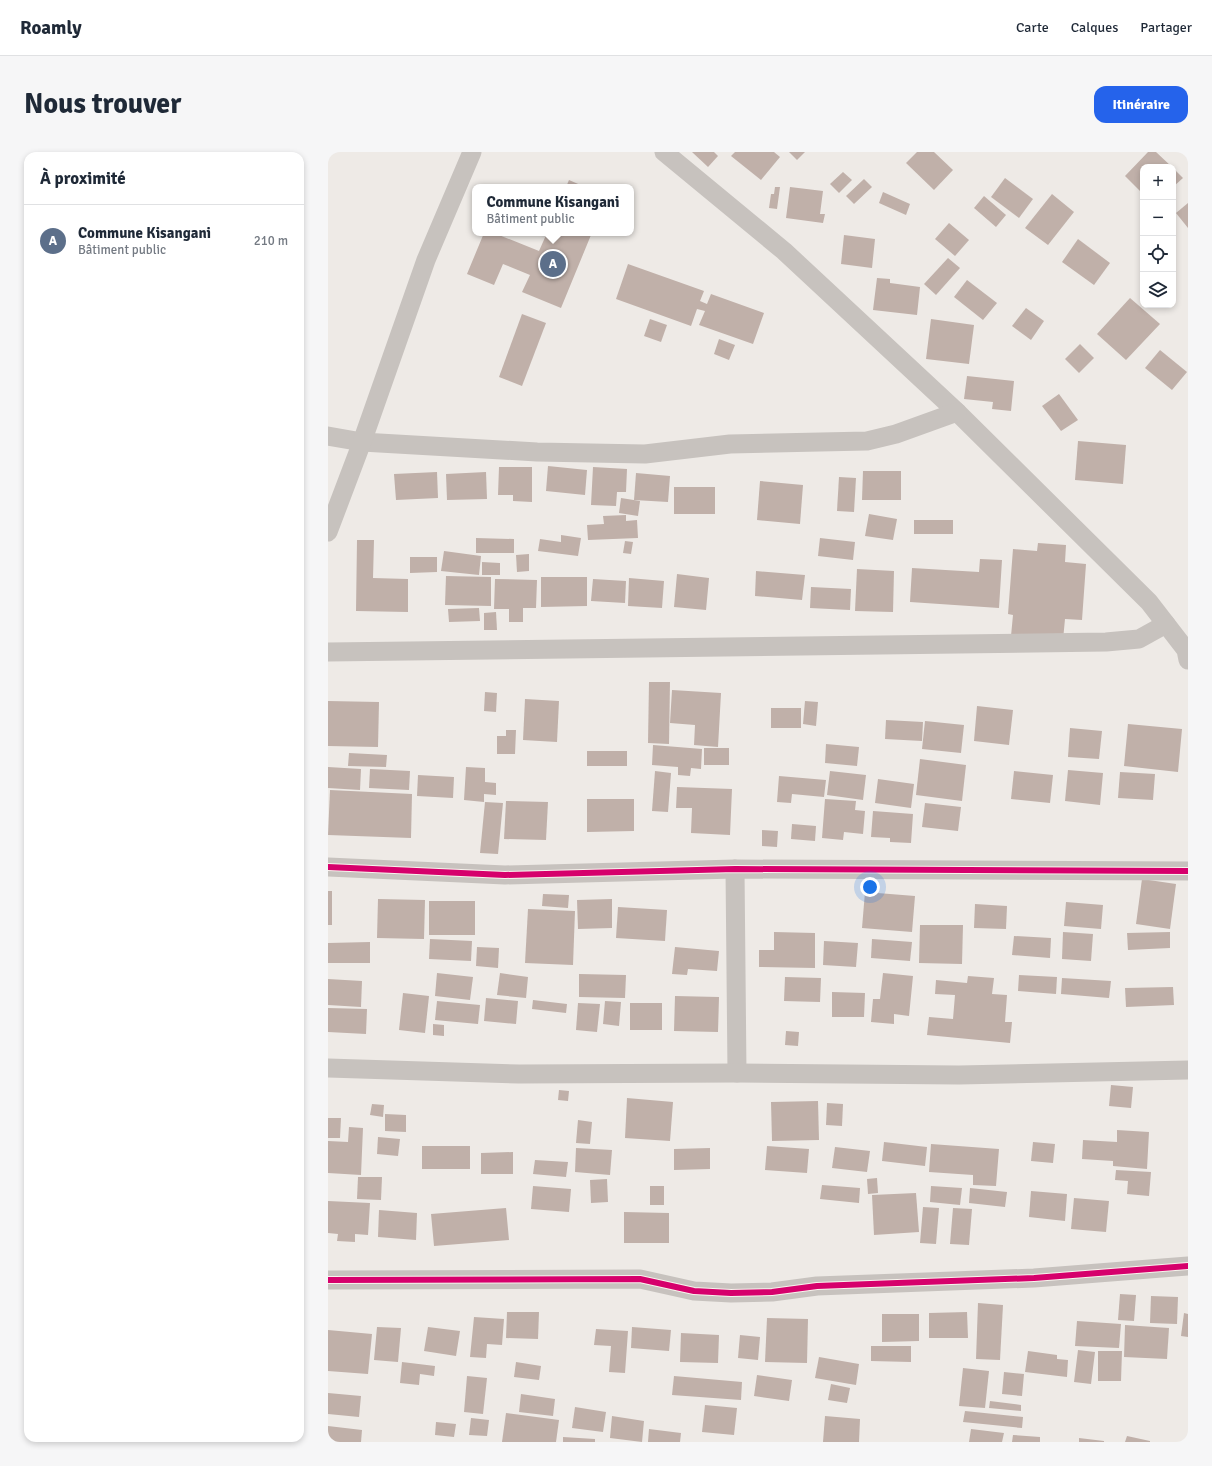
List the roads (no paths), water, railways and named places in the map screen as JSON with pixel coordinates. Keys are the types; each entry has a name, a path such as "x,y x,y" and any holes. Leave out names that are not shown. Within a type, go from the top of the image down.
{"street":[{"path":"328,532 362,442 426,260 472,152"},
{"path":"664,152 784,251 957,412 1149,602 1187,654"},
{"path":"328,436 362,442 537,452 645,454 730,444 867,441 896,434 957,412"},
{"path":"328,652 1106,642 1139,639 1166,624"},
{"path":"328,868 505,875 735,869 1188,872"},
{"path":"735,869 737,1073"},
{"path":"328,1068 519,1074 737,1073 959,1075 1188,1070"},
{"path":"328,1280 640,1279 694,1291 730,1293 772,1292 817,1286 1034,1278 1188,1266"}],"place":[{"name":"Commune Kisangani","path":"553,264"}]}
